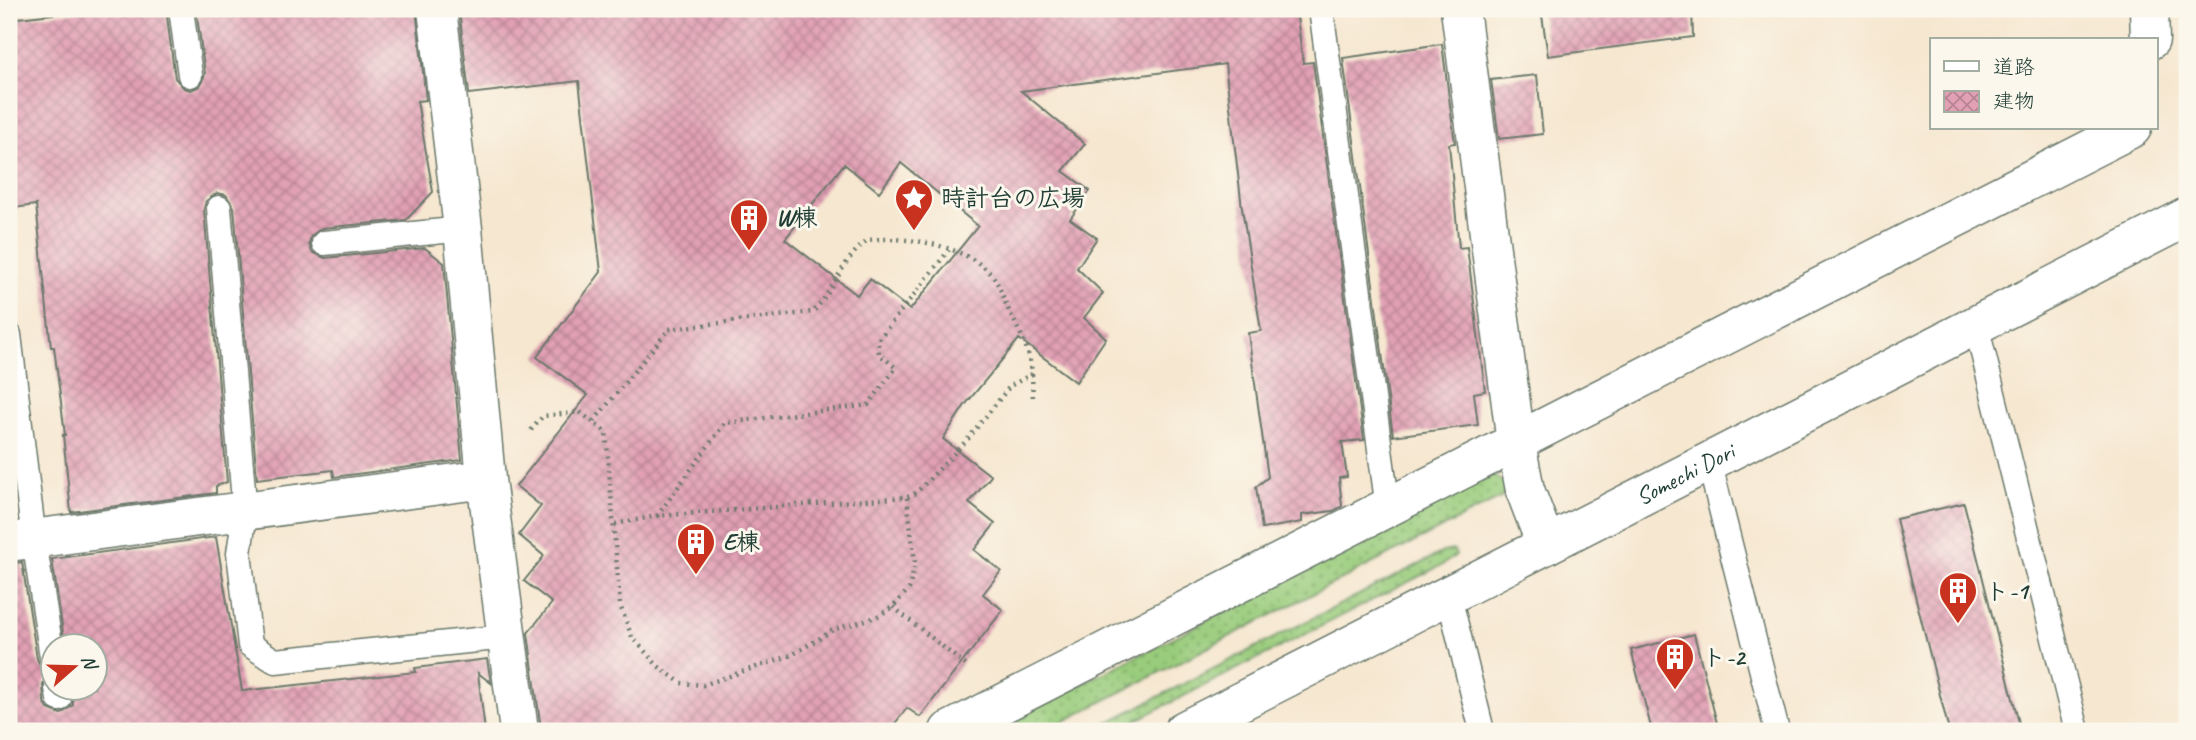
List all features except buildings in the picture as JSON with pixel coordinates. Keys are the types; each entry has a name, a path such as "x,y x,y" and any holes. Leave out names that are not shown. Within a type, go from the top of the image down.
{"street":[{"path":"437,9 463,229 486,480 519,731"},
{"path":"1460,9 1516,443 1525,490 1546,545"},
{"path":"2149,9 2150,38"},
{"path":"949,731 2128,130"},
{"name":"Somechi Dori","path":"1187,730 2187,217"},
{"path":"21,541 486,480"}],"lane":[{"path":"181,9 190,75"},
{"path":"1321,9 1388,509"},
{"path":"219,208 245,513 239,553 250,645 275,661 506,637"},
{"path":"324,243 463,229"},
{"path":"1976,325 2077,731"},
{"path":"9,335 21,541 45,632"},
{"path":"1709,461 1777,731"},
{"path":"1449,596 1482,731"}],"path":[{"path":"594,421 669,329 813,312 827,298 841,267 856,249 868,240 898,237 948,250 979,264 993,276 1030,354 1033,400"},
{"path":"657,516 725,422 868,405 896,368 879,354 878,340 948,250"},
{"path":"615,524 657,516 907,497 915,493 968,439 1010,386 1032,374"},
{"path":"486,480 543,416 580,412 606,432 620,605 632,638 658,666 681,683 703,685 792,655 833,630 876,617 894,607 909,589 915,564 907,497"},
{"path":"894,607 969,667"}],"green space":[{"path":"1492,475 1502,481 1510,493 1045,731 990,731"},
{"path":"1454,550 1456,555 1444,564 1115,731 1091,731 1443,552"}],"place":[{"name":"時計台の広場","path":"914,232"},
{"name":"W棟","path":"749,252"},
{"name":"E棟","path":"696,576"},
{"name":"ト-1","path":"1958,625"},
{"name":"ト-2","path":"1675,691"}]}
